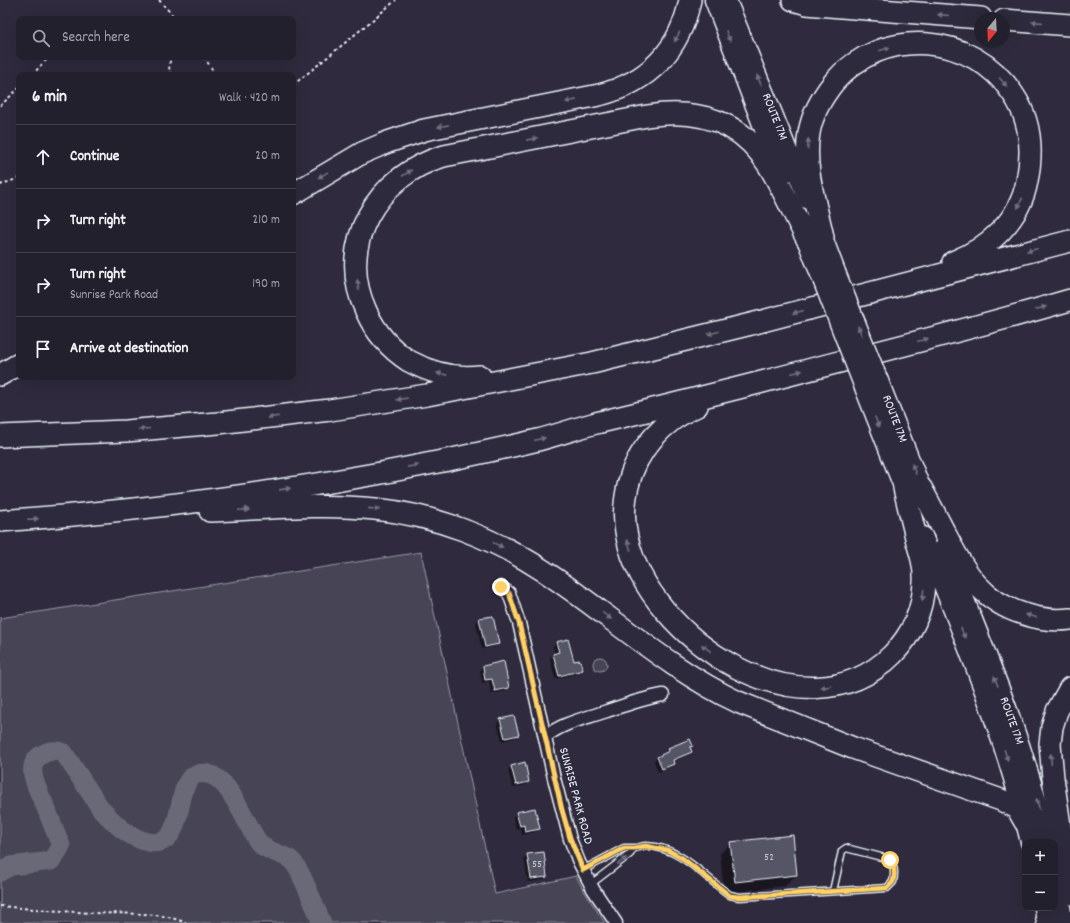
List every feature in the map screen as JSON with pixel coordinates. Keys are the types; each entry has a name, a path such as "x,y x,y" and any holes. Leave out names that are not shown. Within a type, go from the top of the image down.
{"highway":[{"path":"296,192 350,159 401,137 424,130 599,95 626,86 645,75 657,65 668,52 683,25 690,0"},
{"path":"794,0 807,4 974,17"},
{"path":"1010,20 1070,25"},
{"path":"815,238 808,169 809,134 813,118 820,102 828,89 840,76 866,56 880,50 914,43 949,47 965,53 981,62 994,72 1014,94 1030,137 1030,170 1020,203 1003,229 991,241 977,251 876,291"},
{"path":"578,366 475,377 456,376 436,373 419,366 390,346 371,322 363,305 356,270 359,242 365,222 376,203 387,189 410,170 428,161 444,156 647,116 666,113 683,113 699,115 717,120 746,138 769,165 815,238"},
{"path":"0,436 134,430 218,423 330,410 427,395 592,363 744,326 1070,241"},
{"path":"0,521 65,516 182,503 371,474 539,439 1013,317 1070,300"},
{"path":"0,375 16,366"},
{"path":"759,382 693,408 676,417 661,429 648,443 634,466 629,481 624,511 627,538 634,557 645,581 665,610 700,644 730,663 750,673 787,686 804,688 823,688 841,685 857,680 885,662 897,651 911,631 921,609 924,594 924,566 912,488"},
{"path":"912,488 960,562 979,588 1004,606 1019,613 1035,618 1051,620 1070,619"},
{"path":"65,516 335,507 376,509 401,513 457,528 504,548 544,571 672,663 704,685 721,694 853,748 1001,800 1017,808 1025,822"},
{"path":"1070,688 1057,711 1052,727 1050,744 1053,778 1070,894"}],"main road":[{"name":"ROUTE 17M","path":"714,0 815,238"},
{"name":"ROUTE 17M","path":"727,0 828,274 912,488 987,696 1008,761 1029,839"},
{"name":"ROUTE 17M","path":"912,488 1019,742 1046,839"},
{"path":"1058,892 1064,923"},
{"path":"1044,911 1046,923"}],"street":[{"name":"SUNRISE PARK ROAD","path":"501,587 509,593 519,623 562,810 570,838 583,870 616,923"},
{"name":"SUNRISE PARK ROAD","path":"545,737 556,729 574,721 648,698 664,695"}],"lane":[{"path":"583,870 624,848 646,846 667,850 704,874 730,896 739,897 887,888 893,882 893,865 890,860 885,858 846,848 842,851 833,891"},
{"path":"591,884 630,854 634,848"}],"path":[{"path":"159,0 173,16"},
{"path":"296,83 396,0"},
{"path":"35,72 46,60"},
{"path":"170,72 169,64 171,60"},
{"path":"206,60 214,72"},
{"path":"0,106 16,91"},
{"path":"0,185 16,179"},
{"path":"0,906 167,917 186,923"}],"shaded area":[{"path":"421,552 495,894 576,876 605,923 0,923 0,618"},
{"path":"597,657 603,657 607,661 607,667 603,671 597,671 593,667 593,661"}],"building":[{"path":"493,616 499,644 485,647 479,618"},
{"path":"568,639 574,661 580,660 583,670 559,676 553,654 559,652 556,642"},
{"path":"504,661 509,688 495,691 492,679 485,680 483,666"},
{"path":"514,716 519,735 505,738 500,719"},
{"path":"690,739 693,746 690,747 692,752 673,760 674,764 662,769 657,757 669,751 668,748"},
{"path":"525,762 529,782 516,785 511,766"},
{"path":"535,808 540,829 525,832 524,825 520,826 516,812"},
{"path":"793,835 797,875 735,882 730,842"},
{"path":"544,852 547,877 531,879 527,854"}],"waterway":[{"path":"0,872 11,866 51,861 61,846 34,780 33,765 43,754 54,751 64,753 101,809 117,825 128,833 148,842 161,842 169,836 175,826 184,790 188,781 195,775 206,774 217,778 226,786 259,843 262,846 291,860 295,864 322,923"}],"route":[{"path":"501,587 509,593 519,623 562,810 570,838 583,870 624,848 646,846 667,850 682,858 730,896 739,897 887,888 893,882 894,876 893,865 890,860"}]}
